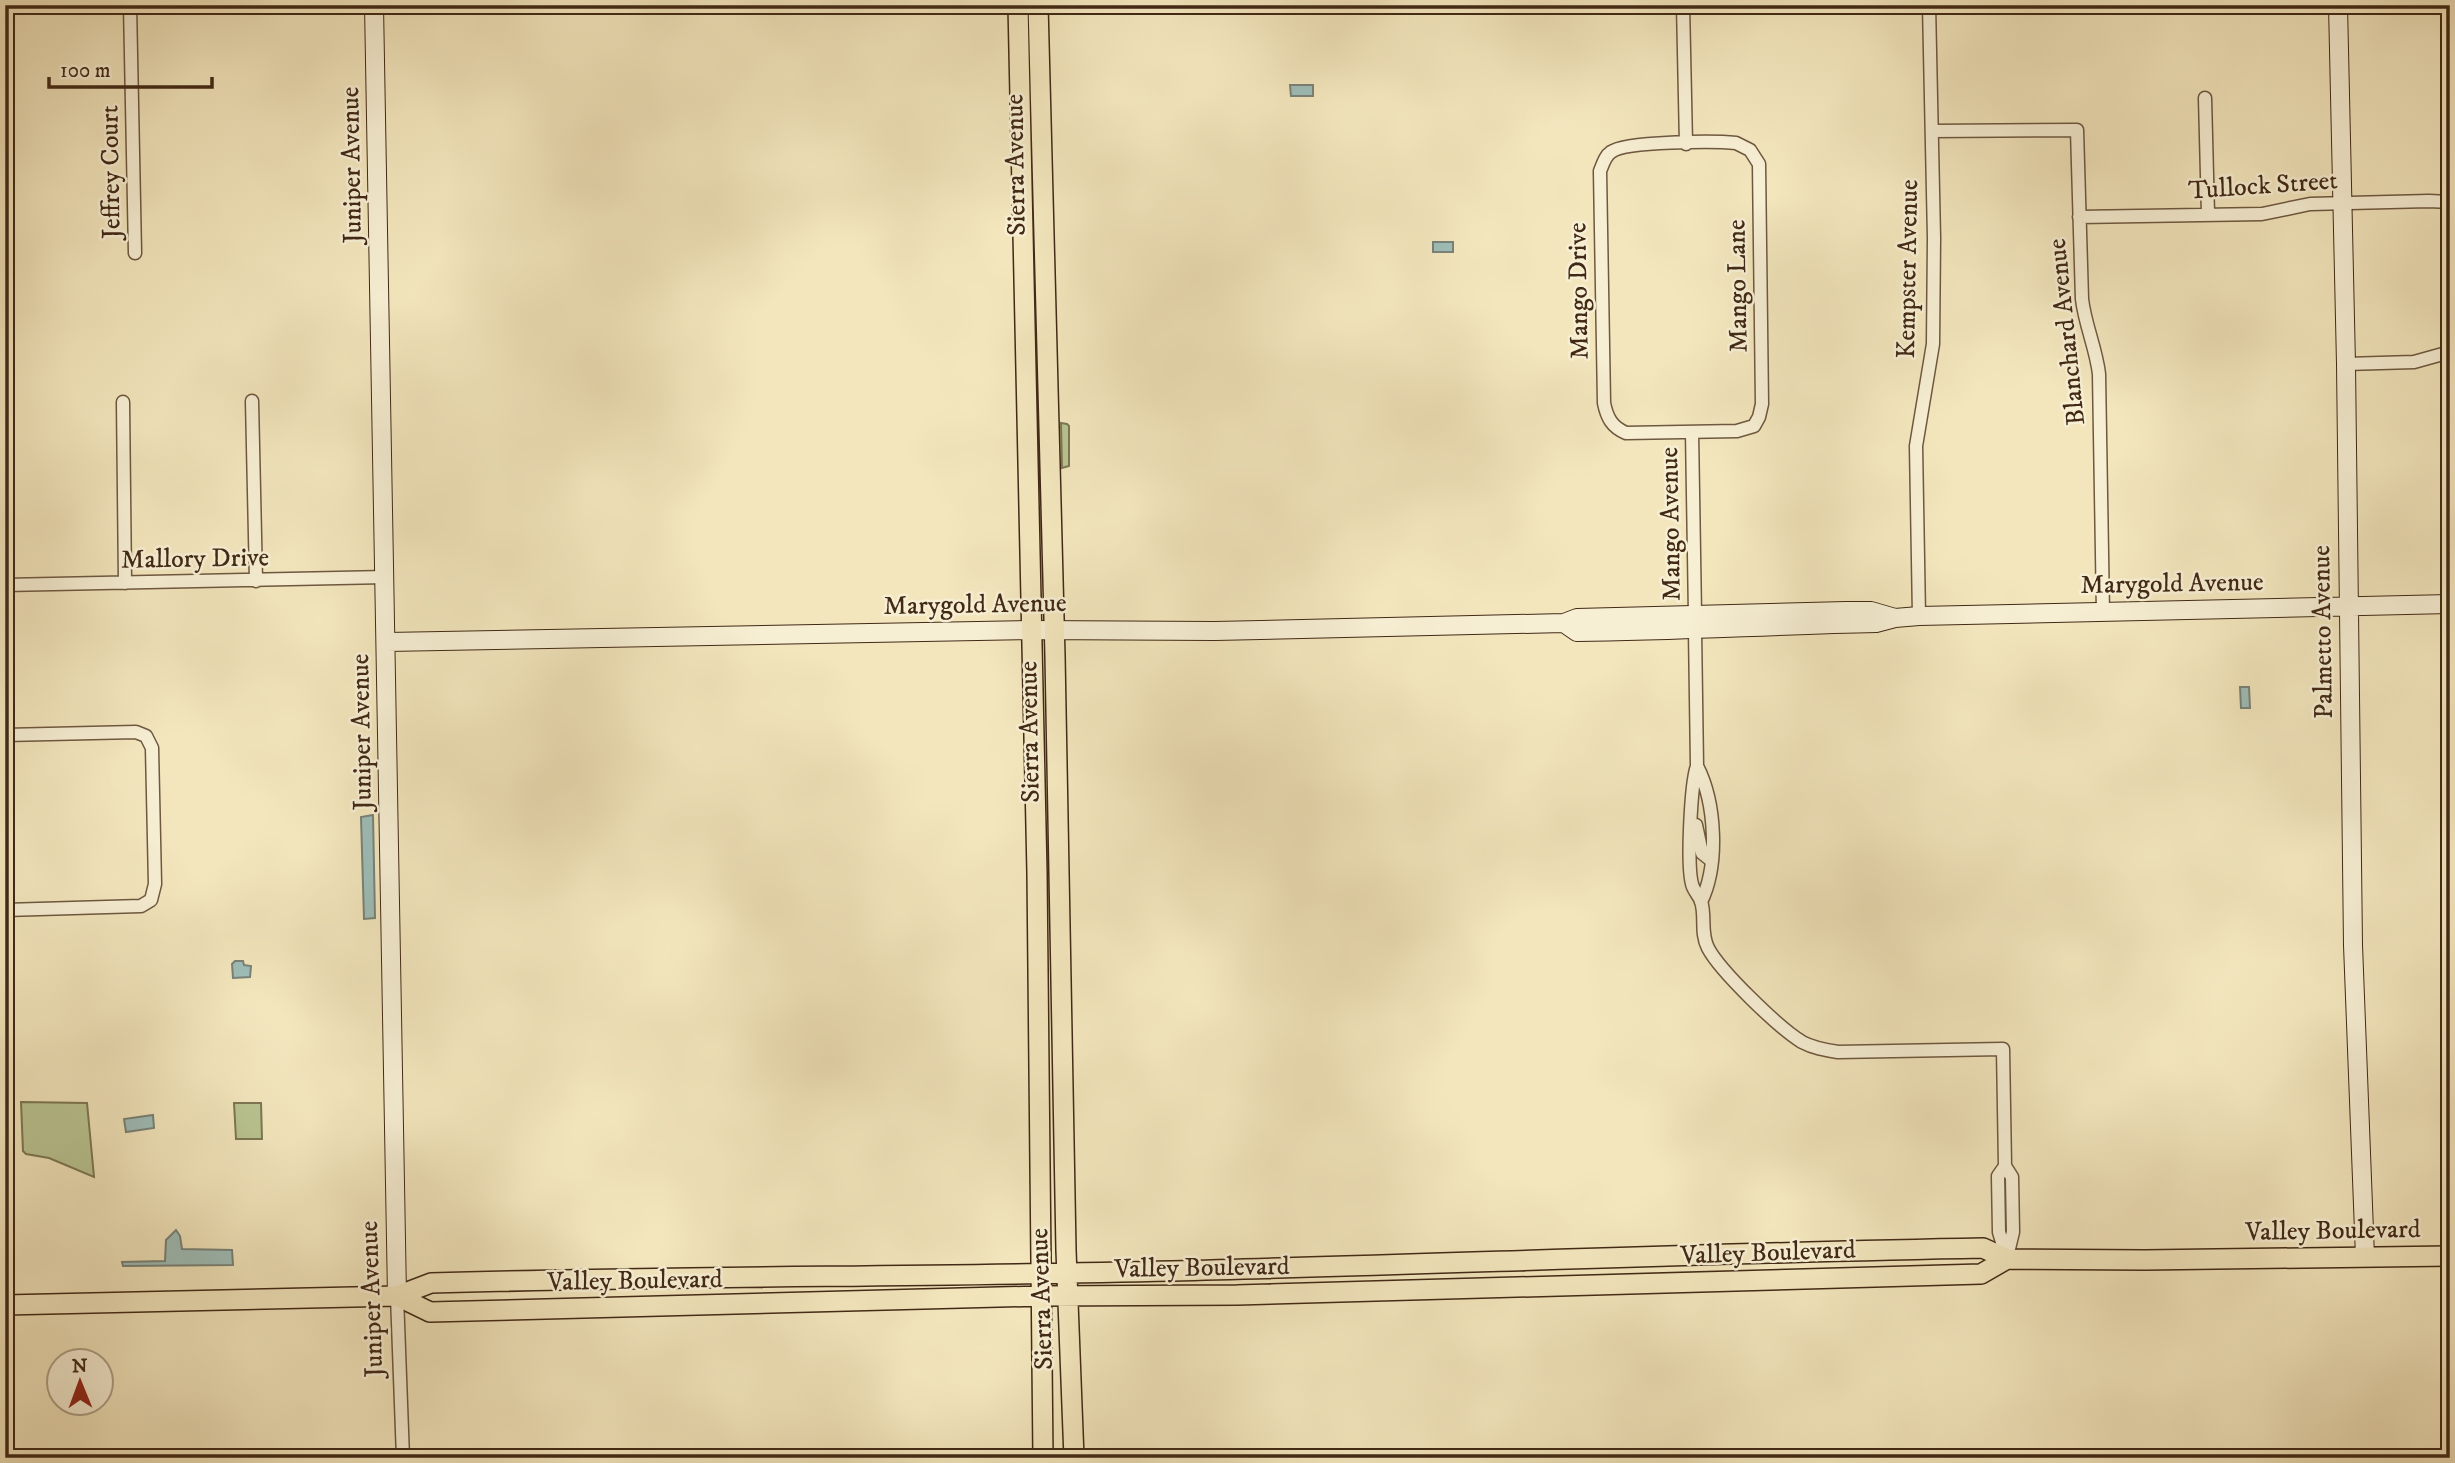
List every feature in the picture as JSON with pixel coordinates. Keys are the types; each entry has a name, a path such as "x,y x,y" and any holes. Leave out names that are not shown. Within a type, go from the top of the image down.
{"main road":[{"name":"Sierra Avenue","path":"1018,5 1037,873 1043,1458"},
{"name":"Sierra Avenue","path":"1038,5 1048,345 1067,1273 1074,1458"},
{"path":"1023,230 1033,261 1036,342 1039,345 1048,345"},
{"name":"Valley Boulevard","path":"5,1306 397,1296 431,1283 1067,1273 1983,1248 2007,1259 2450,1256"},
{"path":"1616,1284 1631,1274 1650,1272 1702,1254"},
{"name":"Valley Boulevard","path":"397,1296 430,1312 1041,1296 1237,1295 1981,1274 2007,1259"}],"street":[{"name":"Jeffrey Court","path":"130,5 135,254"},
{"name":"Juniper Avenue","path":"374,5 397,1296 403,1458"},
{"path":"1684,5 1686,144"},
{"name":"Kempster Avenue","path":"1919,616 1916,446 1933,344 1929,5"},
{"name":"Palmetto Avenue","path":"2338,5 2346,363 2353,945 2365,1258"},
{"path":"2205,98 2208,214"},
{"name":"Blanchard Avenue","path":"1932,131 2077,130 2083,308 2097,355 2099,374 2103,613"},
{"name":"Mango Drive","path":"1686,144 1620,147 1608,155 1602,166 1602,349 1604,403 1606,414 1615,427 1631,433 1692,432"},
{"name":"Mango Lane","path":"1686,144 1736,144 1755,155 1759,164 1761,411 1754,426 1746,429 1692,432"},
{"name":"Tullock Street","path":"2079,217 2262,214 2299,206 2342,203 2450,202"},
{"path":"2346,363 2414,362 2450,352"},
{"path":"252,401 256,581"},
{"path":"122,402 125,583"},
{"name":"Mango Avenue","path":"1692,432 1697,766"},
{"name":"Mallory Drive","path":"5,585 386,577"},
{"name":"Marygold Avenue","path":"1695,622 1724,627 1876,623 1919,616 2450,604"},
{"name":"Marygold Avenue","path":"387,642 1032,630 1215,631 1564,623 1678,624 1723,620 1822,619 1846,611 1871,611 1895,618"},
{"path":"5,735 136,732 146,736 152,748 155,884 151,900 141,906 5,909"},
{"path":"1697,766 1692,779 1690,820 1692,885 1701,902 1703,936 1714,957 1760,1006 1797,1038 1813,1047 1838,1052 2003,1049 2005,1166 2012,1177 2013,1204 2013,1232 2007,1259"},
{"path":"1697,766 1704,778 1711,808 1712,861 1709,885 1701,902"},
{"path":"1690,820 1698,828 1702,853 1712,861"}],"green space":[{"path":"1061,423 1069,426 1069,466 1062,468"},
{"path":"21,1102 87,1103 94,1177 49,1158 26,1154 23,1151"},
{"path":"234,1103 261,1103 262,1139 236,1139"}],"water":[{"path":"1290,85 1313,85 1313,96 1291,96"},
{"path":"1433,242 1453,242 1453,252 1433,252"},
{"path":"2240,687 2249,687 2250,708 2241,708"},
{"path":"373,815 375,918 364,919 361,817"},
{"path":"235,961 243,961 244,965 251,966 250,977 233,978 232,964"},
{"path":"153,1115 154,1128 126,1132 124,1119"},
{"path":"176,1230 182,1249 232,1250 233,1265 123,1266 122,1262 165,1261 166,1240"}]}
